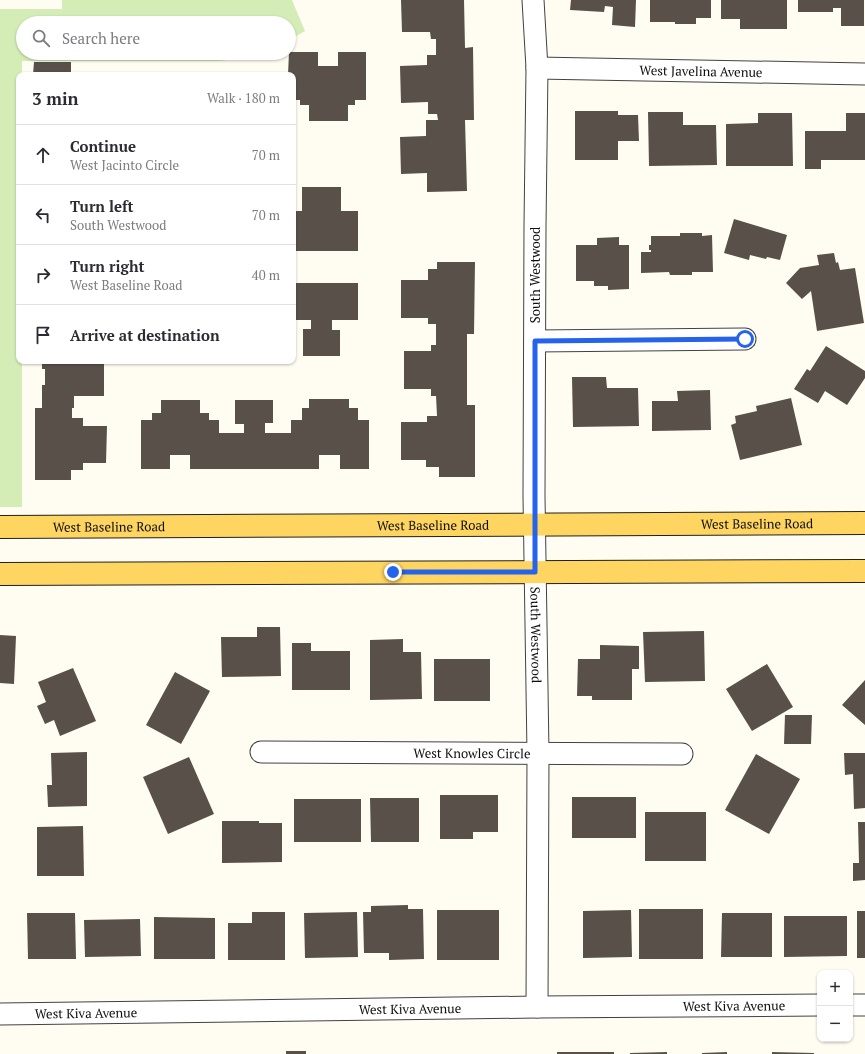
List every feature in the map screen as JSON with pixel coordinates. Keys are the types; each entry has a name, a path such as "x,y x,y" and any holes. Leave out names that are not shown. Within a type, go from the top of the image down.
{"main road":[{"name":"West Baseline Road","path":"0,527 865,523"},
{"path":"831,571 865,562"},
{"path":"0,574 865,571"}],"street":[{"name":"South Westwood","path":"533,0 537,68 535,226 535,572 538,753 537,1007"},
{"name":"West Javelina Avenue","path":"537,68 865,74"},
{"path":"535,341 745,339"},
{"name":"West Knowles Circle","path":"261,752 682,754"},
{"name":"West Kiva Avenue","path":"0,1014 817,1005"},
{"path":"853,1005 865,1005"}],"green space":[{"path":"62,0 292,0 305,31 296,36 296,16 16,16 16,60 227,60 22,61 22,72 16,72 16,364 22,364 22,507 0,507 0,9 62,9"}],"building":[{"path":"401,0 464,0 465,48 473,47 474,120 465,120 467,191 427,192 427,173 401,174 400,137 426,136 426,120 438,120 437,114 428,114 428,102 401,103 400,66 427,65 427,55 436,55 436,39 431,39 430,32 402,32"},
{"path":"571,0 636,0 635,27 612,25 613,7 605,6 604,12 570,10"},
{"path":"650,0 711,0 711,18 696,18 696,24 650,22"},
{"path":"721,0 787,0 787,29 740,29 740,19 721,19"},
{"path":"798,0 864,0 864,26 841,26 841,8 833,8 833,12 798,12"},
{"path":"296,52 318,52 318,66 338,66 338,52 366,52 366,100 355,100 355,105 348,105 348,121 309,121 309,105 300,105 300,100 296,100 296,72 288,72 289,60 296,60"},
{"path":"34,62 71,62 71,72 33,72"},
{"path":"575,111 618,111 618,115 638,115 639,141 618,141 618,160 575,160"},
{"path":"648,112 683,112 683,125 716,125 717,165 649,166"},
{"path":"758,113 792,113 793,166 726,166 726,124 758,123"},
{"path":"846,113 865,113 865,160 821,160 821,169 805,169 805,131 846,131"},
{"path":"302,187 341,187 341,211 358,211 358,251 296,251 296,211 302,211"},
{"path":"734,219 787,235 780,260 767,257 766,259 750,255 749,260 724,253"},
{"path":"680,233 702,233 702,236 712,235 713,272 692,272 692,275 670,275 669,272 641,273 641,252 651,252 651,250 649,250 649,245 651,245 651,236 680,236"},
{"path":"619,237 619,245 629,245 629,289 608,290 608,286 594,286 594,281 576,281 576,245 597,245 597,238"},
{"path":"834,253 836,263 838,262 840,270 855,268 864,323 817,331 811,291 802,299 786,283 800,268 819,265 817,255"},
{"path":"437,262 475,262 474,334 467,334 467,405 475,405 475,477 439,477 439,467 426,467 426,460 401,460 401,422 427,422 427,416 437,416 436,396 431,396 431,389 404,389 404,351 431,351 431,345 436,345 436,324 428,324 428,318 401,318 401,280 428,280 428,269 437,269"},
{"path":"296,283 358,283 358,320 332,320 332,330 340,330 340,356 303,356 303,329 311,329 311,320 296,320"},
{"path":"826,346 865,371 865,378 847,405 825,391 818,403 794,389 807,369 810,371"},
{"path":"42,364 104,364 104,396 74,396 72,418 83,418 83,426 107,426 106,463 83,463 83,470 71,470 71,480 35,480 35,408 42,408 42,385 45,385 45,369 42,369"},
{"path":"572,377 606,377 607,388 638,388 639,426 573,427"},
{"path":"710,390 711,430 652,431 652,401 678,401 677,391"},
{"path":"791,398 802,445 740,460 731,425 736,423 735,416 757,411 756,406"},
{"path":"309,399 349,399 349,408 358,408 358,420 369,420 369,469 340,469 340,455 319,455 319,469 190,469 190,455 170,455 170,469 141,469 141,420 152,420 152,413 161,413 161,400 200,400 200,413 209,413 209,420 219,420 219,433 244,433 244,424 235,424 235,400 273,400 273,423 265,423 265,433 291,433 291,420 302,420 302,408 309,408"},
{"path":"257,627 280,627 281,676 222,677 221,637 257,637"},
{"path":"704,631 705,681 645,682 643,632"},
{"path":"0,635 16,636 14,684 0,683"},
{"path":"403,639 403,652 421,652 422,699 370,700 370,640"},
{"path":"292,643 311,643 311,651 350,651 350,690 292,690"},
{"path":"600,645 639,646 639,669 632,669 632,700 592,700 592,696 577,696 578,659 600,659"},
{"path":"434,659 490,659 490,701 434,701"},
{"path":"767,664 793,707 752,731 726,689"},
{"path":"73,668 96,721 60,736 54,720 45,724 37,706 46,702 38,682"},
{"path":"175,672 210,691 181,744 146,725"},
{"path":"865,680 865,725 842,705"},
{"path":"785,715 812,715 811,744 784,744"},
{"path":"87,752 87,806 48,807 47,785 52,785 51,753"},
{"path":"844,753 865,753 865,808 854,809 853,774 845,775"},
{"path":"756,754 800,779 769,834 725,810"},
{"path":"189,757 214,814 168,834 143,777"},
{"path":"440,795 498,795 498,832 473,832 473,839 440,839"},
{"path":"572,797 636,797 636,838 572,838"},
{"path":"370,798 419,798 419,842 371,842"},
{"path":"294,799 361,799 361,842 294,842"},
{"path":"645,812 706,812 706,861 645,861"},
{"path":"222,821 259,821 259,823 282,823 282,862 222,863"},
{"path":"858,822 865,822 865,880 853,881 853,863 859,863"},
{"path":"83,826 84,876 37,876 37,827"},
{"path":"408,905 408,909 423,909 424,959 389,960 389,953 364,953 363,912 371,912 371,906"},
{"path":"639,909 703,909 703,959 639,959"},
{"path":"437,910 499,910 499,960 437,960"},
{"path":"631,910 632,957 583,958 583,911"},
{"path":"857,911 865,911 865,958 857,958"},
{"path":"252,912 285,912 285,960 228,960 228,923 252,923"},
{"path":"357,912 358,957 305,958 304,913"},
{"path":"27,913 75,913 76,959 28,959"},
{"path":"722,913 772,913 772,957 721,957"},
{"path":"784,916 847,916 847,956 784,957"},
{"path":"154,917 215,918 215,959 154,959"},
{"path":"140,919 141,956 85,957 84,920"},
{"path":"286,1051 306,1051 306,1054 286,1054"},
{"path":"557,1052 614,1052 614,1054 557,1054"},
{"path":"667,1052 667,1054 630,1054 630,1053"},
{"path":"727,1052 727,1054 702,1054 702,1053"},
{"path":"772,1052 814,1053 814,1054 772,1054"}],"route":[{"path":"393,572 535,572 535,341 745,339"}]}
